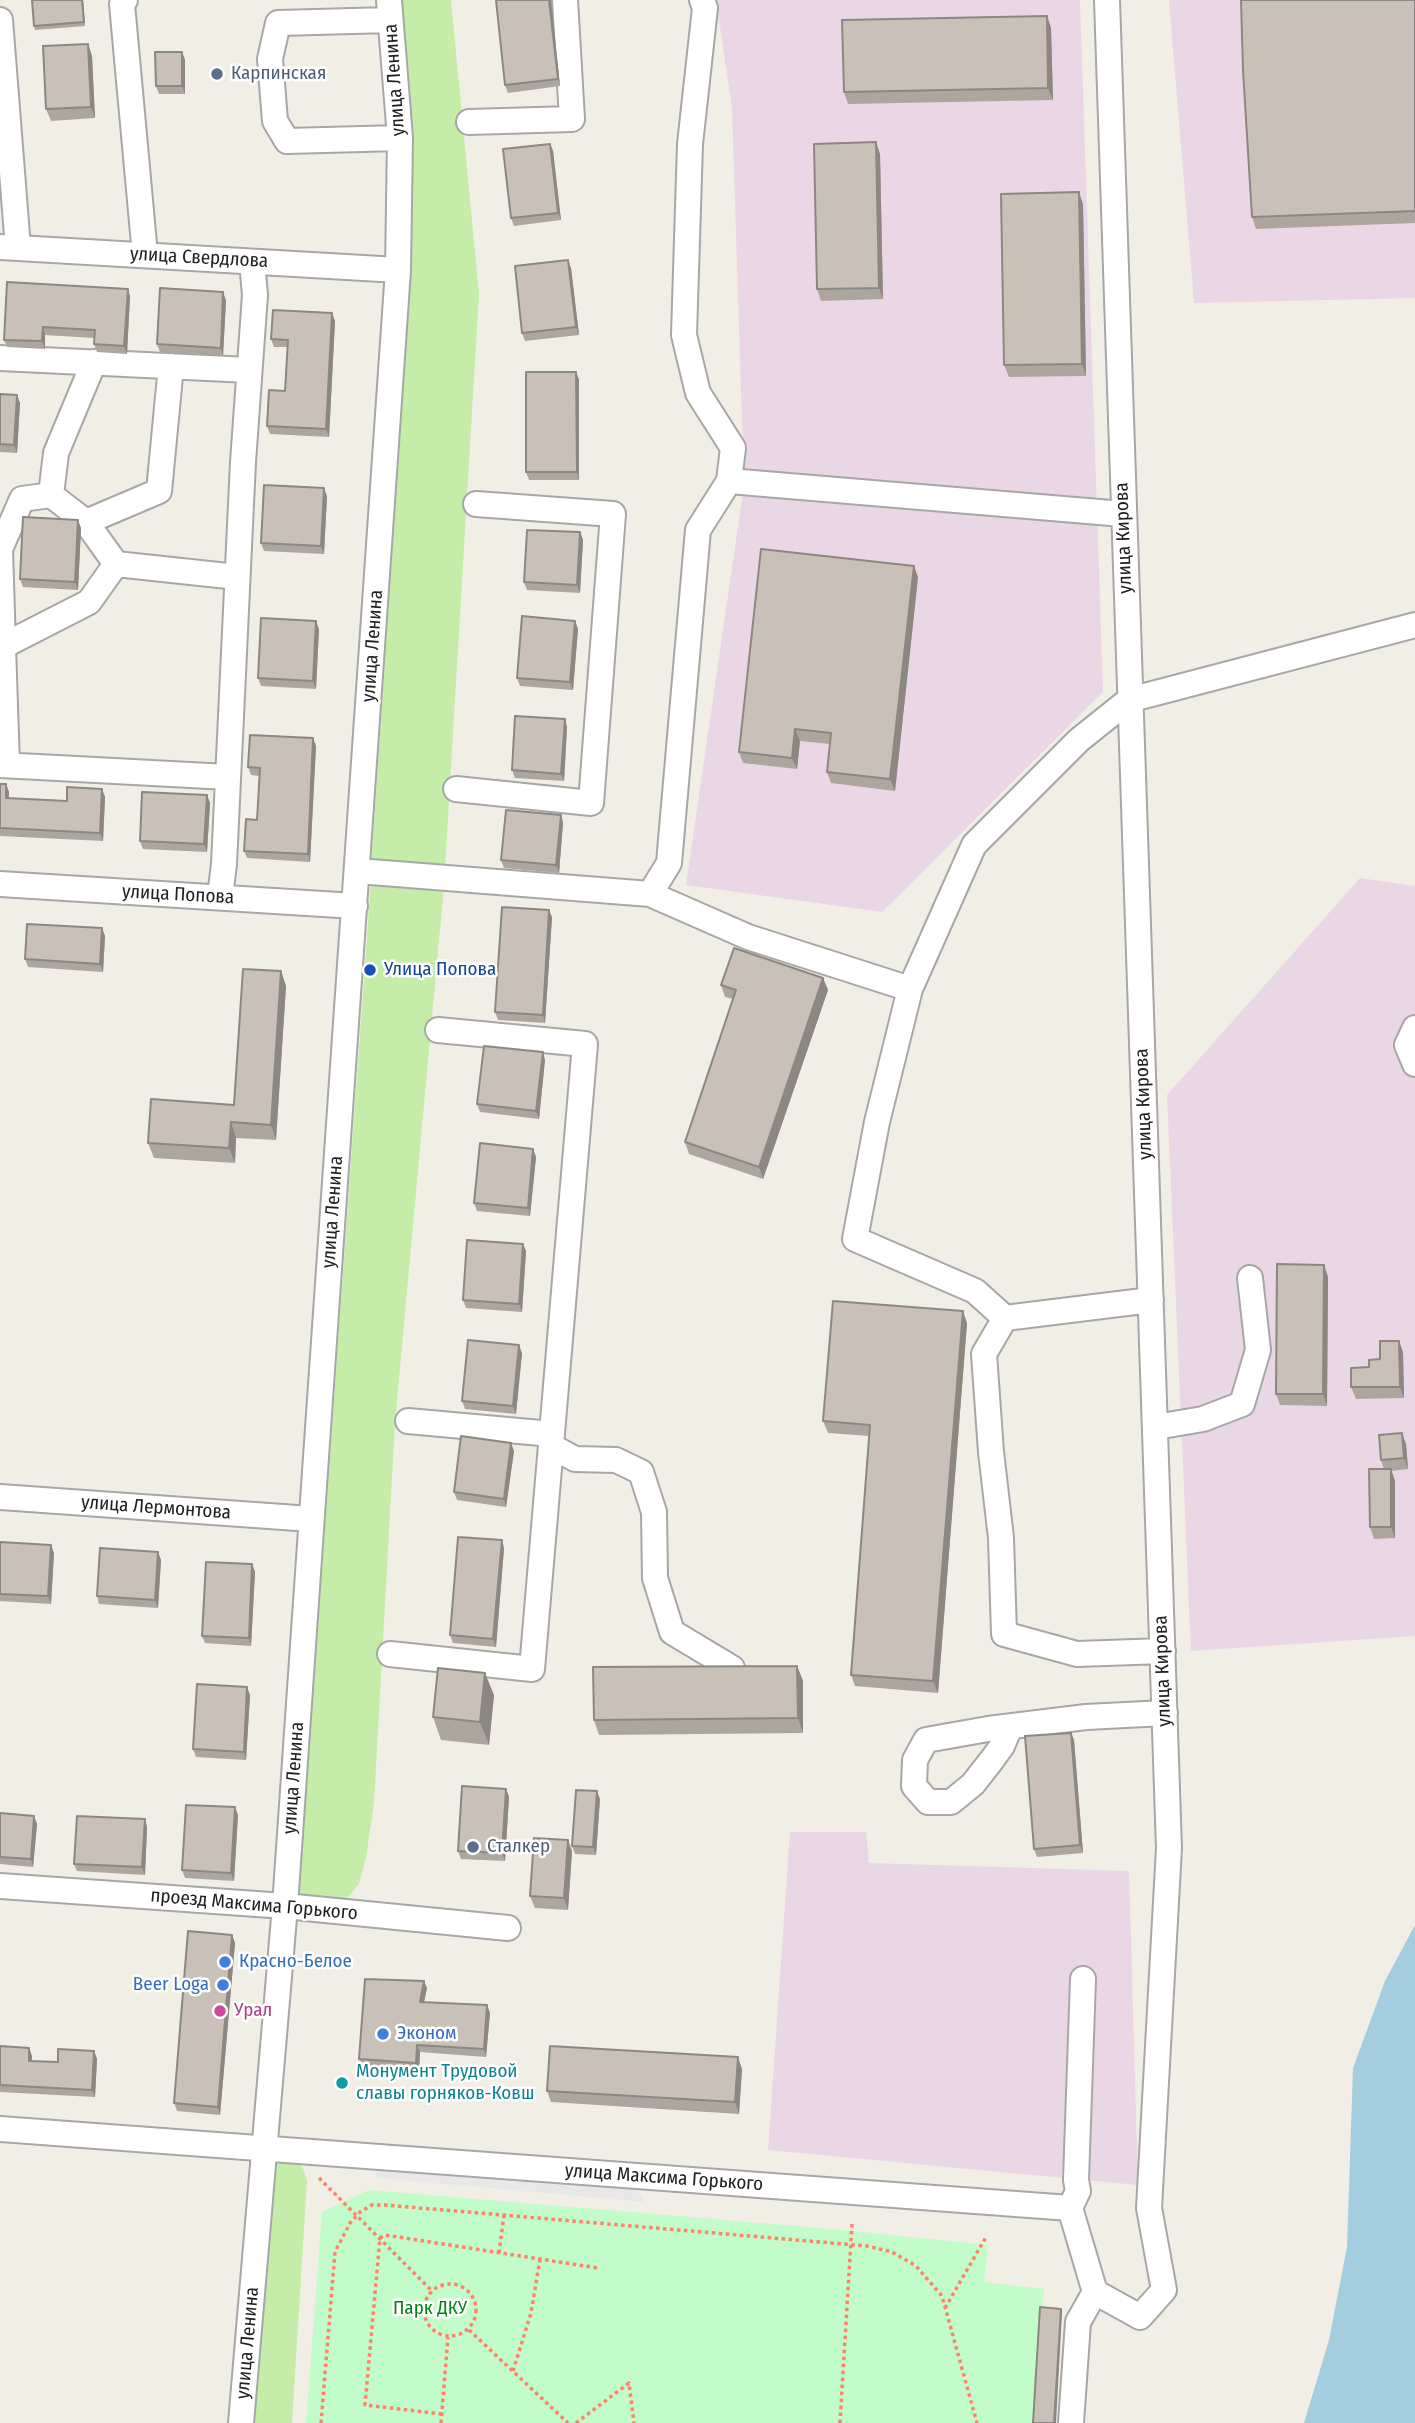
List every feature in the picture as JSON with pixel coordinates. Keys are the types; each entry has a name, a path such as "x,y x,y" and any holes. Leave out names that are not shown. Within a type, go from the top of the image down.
{"street":[{"path":"125,0 122,4 145,255"},
{"path":"469,122 572,119 565,0"},
{"path":"650,894 669,863 698,530 729,481 733,448 698,393 684,335 690,144 705,8 702,0"},
{"name":"улица Кирова","path":"1095,2292 1140,2317 1164,2290 1149,2208 1168,1848 1107,0"},
{"path":"389,10 278,23 270,59 275,121 287,141 400,138"},
{"name":"улица Ленина","path":"241,2423 285,1906 398,270 400,138 389,10"},
{"path":"0,20 9,247"},
{"name":"улица Свердлова","path":"9,247 398,270"},
{"path":"220,897 254,295 252,261"},
{"path":"0,358 249,370"},
{"path":"51,495 56,453 94,362"},
{"path":"86,522 159,491 171,366"},
{"path":"729,481 1123,514"},
{"path":"228,777 3,765 0,549 22,499 51,495 86,522 116,564 237,577"},
{"path":"456,789 591,803 613,514 476,503"},
{"path":"1,646 89,603 116,564"},
{"path":"1152,1300 1005,1318 975,1291 855,1239 877,1122 910,989 974,845 1079,740 1129,700 1415,625"},
{"path":"358,871 650,894 748,937 910,989"},
{"name":"улица Попова","path":"0,884 355,906"},
{"path":"1415,1028 1407,1045 1415,1064"},
{"path":"390,1654 532,1669 585,1045 438,1030"},
{"path":"1156,1427 1203,1419 1242,1404 1258,1350 1250,1278"},
{"path":"1005,1318 984,1354 1001,1538 1004,1634 1076,1654 1163,1651"},
{"path":"408,1421 551,1440 576,1459 616,1460 641,1472 654,1512 655,1578 672,1632 732,1668"},
{"name":"улица Лермонтова","path":"0,1497 311,1519"},
{"path":"1010,1727 1002,1746 973,1784 951,1802 928,1802 914,1786 915,1760 926,1740 988,1730 1086,1717 1165,1713"},
{"name":"проезд Максима Горького","path":"0,1886 285,1906 508,1928"},
{"path":"1071,2423 1078,2322 1095,2292 1070,2208 1078,2192 1076,2180 1083,1979"},
{"name":"улица Максима Горького","path":"0,2129 1070,2208"}],"path":[{"path":"319,2178 432,2291"},
{"path":"321,2423 335,2252 357,2215 372,2205 851,2245 892,2252 915,2266 942,2296 978,2423"},
{"path":"499,2253 504,2215"},
{"path":"840,2423 852,2224"},
{"path":"380,2238 385,2235 598,2268"},
{"path":"945,2308 986,2237"},
{"path":"380,2238 365,2405 442,2414"},
{"path":"513,2371 531,2313 540,2259"},
{"path":"452,2283 469,2291 477,2308 476,2318 469,2330 448,2337 439,2334 426,2322 424,2304 432,2291 452,2283"},
{"path":"469,2330 568,2423"},
{"path":"441,2423 448,2337"},
{"path":"576,2423 629,2383 634,2423"}],"shaded area":[{"path":"716,0 1080,0 1103,692 882,912 686,885 744,485 732,108"},
{"path":"1169,0 1415,0 1415,298 1194,303"},
{"path":"1360,878 1415,886 1415,1636 1191,1651 1167,1095"},
{"path":"790,1832 866,1832 869,1863 1129,1871 1138,2185 768,2150"},
{"path":"368,2159 632,2180 644,2202 378,2178"}],"green space":[{"path":"401,0 451,0 479,294 445,869 371,866 411,271 412,147"},
{"path":"371,880 444,886 395,1423 374,1803 366,1858 359,1884 345,1901 307,1899 299,1892"},
{"path":"293,2161 302,2166 307,2180 292,2423 251,2423 274,2163"},
{"name":"Парк ДКУ","path":"369,2190 843,2230 988,2245 984,2282 1044,2289 1034,2423 306,2423 322,2212"}],"water":[{"path":"1415,1925 1415,2423 1304,2423 1329,2340 1347,2247 1353,2068 1385,1981"}],"building":[{"path":"32,0 82,0 84,22 34,26"},
{"path":"496,0 549,0 558,79 505,85"},
{"path":"1241,0 1415,0 1415,211 1252,217"},
{"path":"1047,16 1048,88 844,92 842,20"},
{"path":"88,44 91,107 46,109 43,46"},
{"path":"155,52 182,52 182,86 156,86"},
{"path":"876,142 879,288 817,289 814,144"},
{"path":"550,144 558,213 511,218 503,149"},
{"path":"1079,192 1082,364 1004,365 1001,194"},
{"path":"568,260 576,327 522,333 515,266"},
{"path":"7,282 128,289 124,346 94,344 95,330 43,327 42,341 4,340"},
{"path":"160,288 223,292 221,348 157,344"},
{"path":"273,310 332,313 326,429 267,426 269,390 285,391 288,340 271,339"},
{"path":"526,372 576,372 577,472 526,472"},
{"path":"0,394 17,395 14,445 0,444"},
{"path":"264,485 324,488 321,546 261,543"},
{"path":"23,517 78,520 75,582 20,579"},
{"path":"527,530 580,532 577,585 524,582"},
{"path":"761,549 914,566 890,779 827,772 831,733 795,729 792,758 739,752"},
{"path":"522,616 575,621 570,682 517,678"},
{"path":"261,618 316,621 313,681 258,678"},
{"path":"515,716 565,719 561,774 512,770"},
{"path":"250,735 313,738 308,854 244,851 246,819 257,820 260,768 248,767"},
{"path":"0,784 6,784 6,798 67,801 67,787 102,789 100,833 0,828"},
{"path":"142,792 207,795 204,844 140,841"},
{"path":"506,810 561,815 556,865 501,860"},
{"path":"502,907 549,910 543,1015 495,1012"},
{"path":"27,924 102,928 100,964 25,959"},
{"path":"734,948 823,978 759,1167 685,1142 736,990 721,985"},
{"path":"243,969 281,971 271,1125 231,1122 229,1148 148,1143 151,1099 234,1105"},
{"path":"484,1046 543,1052 536,1111 477,1104"},
{"path":"480,1143 533,1149 528,1208 474,1203"},
{"path":"467,1240 523,1244 519,1304 463,1300"},
{"path":"1277,1264 1324,1265 1323,1394 1276,1394"},
{"path":"833,1301 963,1311 933,1681 851,1675 870,1425 823,1421"},
{"path":"468,1340 519,1345 513,1406 462,1401"},
{"path":"1380,1341 1399,1341 1400,1387 1351,1387 1351,1368 1369,1367 1369,1360 1380,1359"},
{"path":"1402,1433 1404,1458 1381,1460 1379,1435"},
{"path":"461,1436 511,1443 504,1499 454,1492"},
{"path":"1369,1469 1391,1469 1391,1527 1370,1527"},
{"path":"458,1537 502,1540 493,1639 450,1635"},
{"path":"0,1542 51,1545 48,1596 0,1594"},
{"path":"100,1548 158,1552 155,1600 97,1596"},
{"path":"206,1562 252,1564 249,1638 202,1636"},
{"path":"797,1666 798,1718 594,1720 593,1667"},
{"path":"438,1668 485,1673 480,1722 433,1717"},
{"path":"197,1684 247,1687 244,1752 193,1749"},
{"path":"1071,1733 1080,1845 1034,1849 1025,1736"},
{"path":"462,1786 506,1789 502,1853 458,1851"},
{"path":"576,1790 597,1791 593,1847 572,1846"},
{"path":"186,1805 235,1807 231,1873 182,1870"},
{"path":"0,1813 34,1816 31,1859 0,1857"},
{"path":"77,1816 145,1819 142,1867 74,1864"},
{"path":"534,1838 568,1840 564,1898 530,1896"},
{"path":"188,1931 232,1935 218,2107 174,2103"},
{"path":"365,1979 424,1981 420,2002 487,2005 484,2049 417,2045 416,2063 359,2059"},
{"path":"0,2046 29,2048 29,2061 58,2062 58,2049 94,2051 92,2090 0,2085"},
{"path":"550,2046 738,2057 735,2102 547,2091"},
{"path":"1040,2307 1061,2309 1054,2423 1033,2423"}],"place":[{"name":"Карпинская","path":"217,74"},
{"name":"Улица Попова","path":"370,970"},
{"name":"Сталкер","path":"473,1847"},
{"name":"Красно-Белое","path":"225,1962"},
{"name":"Beer Loga","path":"223,1985"},
{"name":"Урал","path":"220,2011"},
{"name":"Эконом","path":"383,2034"},
{"name":"Монумент Трудовой славы горняков-Ковш","path":"342,2083"}]}
